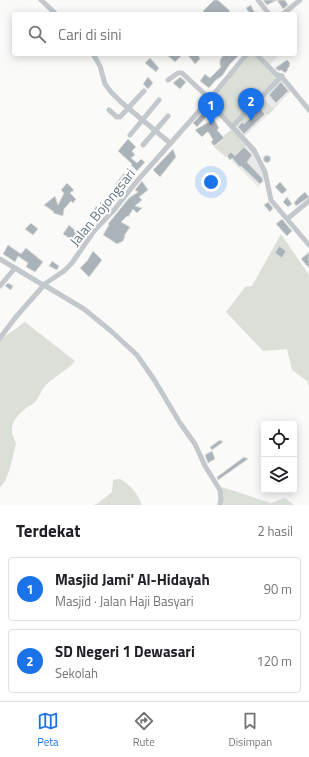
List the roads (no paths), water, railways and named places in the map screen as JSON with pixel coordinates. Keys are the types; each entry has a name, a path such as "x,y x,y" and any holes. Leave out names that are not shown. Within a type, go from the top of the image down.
{"street":[{"path":"41,0 54,12"},
{"path":"258,0 267,12"},
{"path":"285,12 300,0"},
{"path":"94,56 100,66 107,88 115,97 170,143"},
{"name":"Jalan Bojongsari","path":"0,338 15,318 44,285 64,271 72,263 94,231 209,100 244,56"},
{"path":"258,56 277,75 282,76 309,110"},
{"path":"168,80 178,73 182,73 209,100 252,148 258,156 265,172 270,200 309,245"},
{"path":"232,127 282,76"},
{"path":"109,110 119,118 144,91"},
{"path":"130,135 159,100"},
{"path":"143,145 168,116"},
{"path":"287,219 309,201"},
{"path":"0,259 84,309 111,330 135,353 195,444 205,466 219,488 221,494 220,505"},
{"path":"0,286 15,268"}],"place":[{"name":"SD Negeri 1 Dewasari","path":"251,121"},
{"name":"Masjid Jami' Al-Hidayah","path":"211,125"}]}
